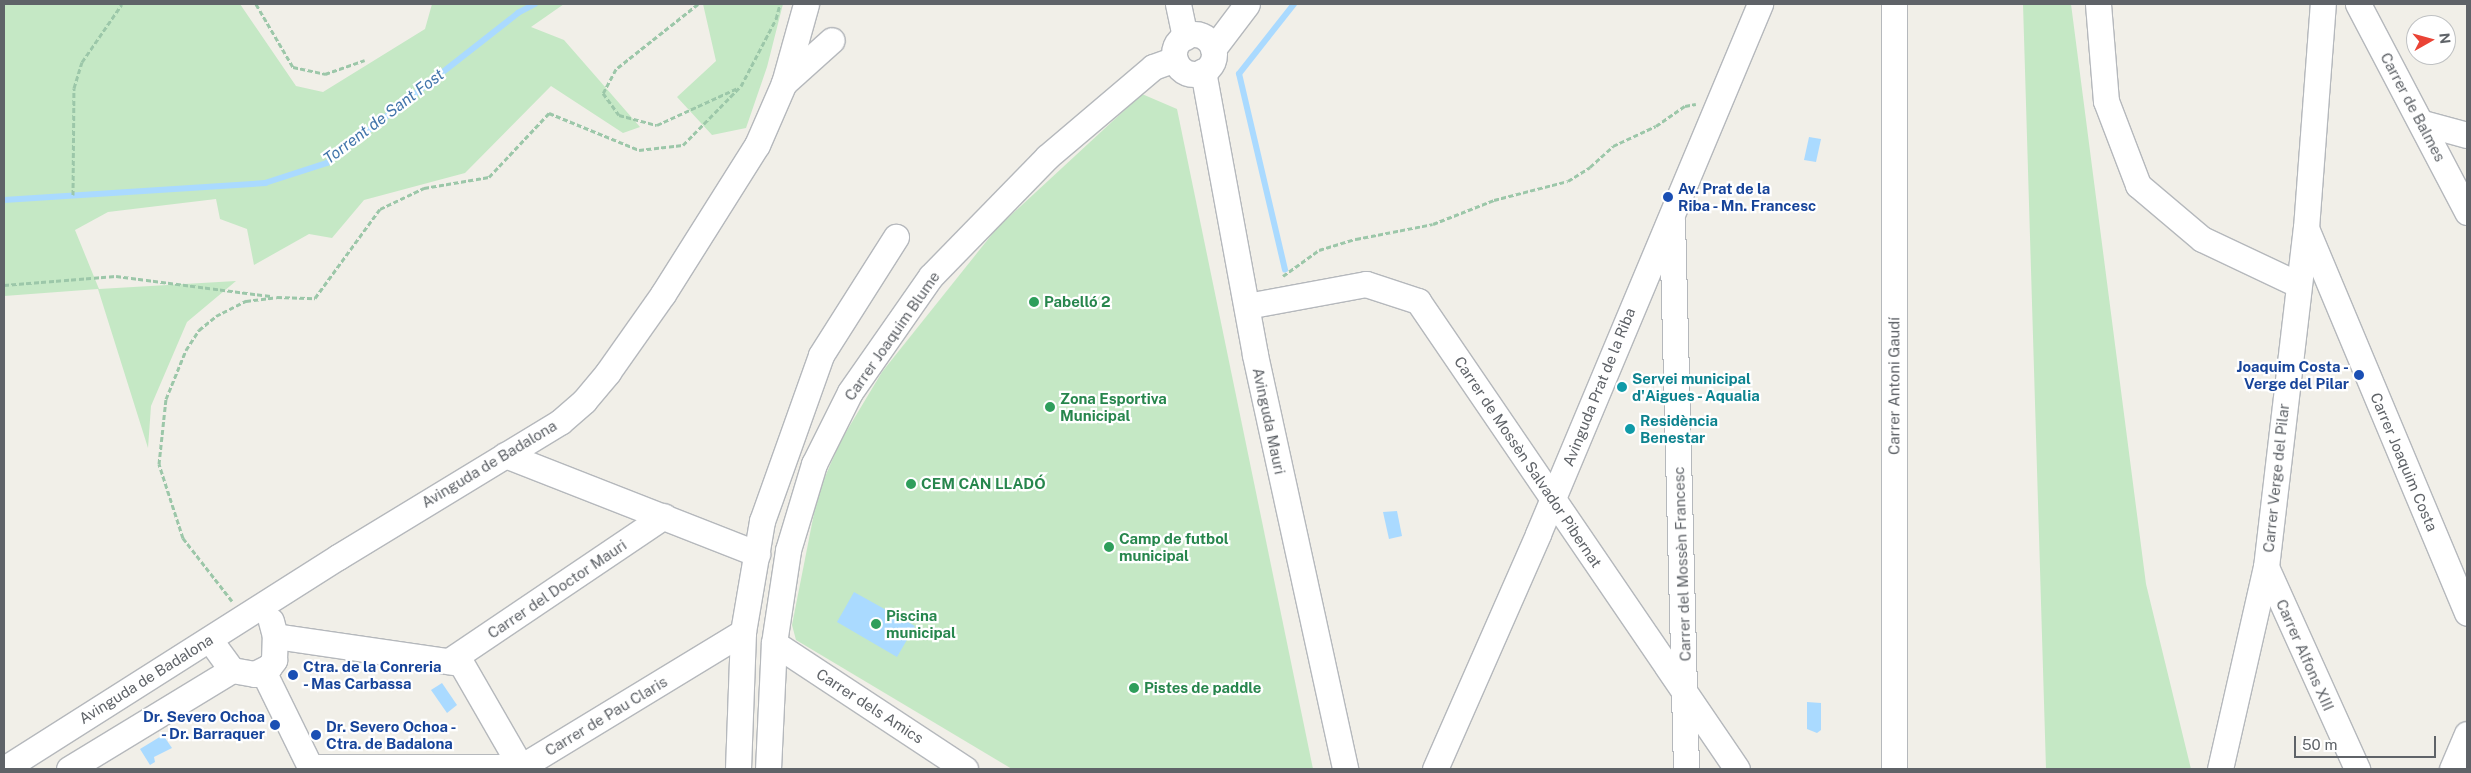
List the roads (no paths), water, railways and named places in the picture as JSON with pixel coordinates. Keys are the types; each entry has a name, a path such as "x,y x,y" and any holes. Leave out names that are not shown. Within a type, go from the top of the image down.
{"street":[{"name":"Avinguda de Badalona","path":"4,769 254,611 560,422 608,372 663,294 757,145 784,83 806,4"},
{"path":"1178,4 1180,48 1186,72 1202,72 1212,62 1213,49 1247,4"},
{"name":"Avinguda Prat de la Riba","path":"1435,769 1553,498 1672,210 1760,4"},
{"name":"Carrer Antoni Gaudí","path":"1894,4 1894,769"},
{"path":"2098,4 2106,101 2138,185 2202,239 2297,284"},
{"name":"Carrer Verge del Pilar","path":"2220,769 2266,567 2297,284 2306,228 2323,4"},
{"name":"Carrer de Balmes","path":"2358,4 2423,123 2467,212"},
{"path":"1180,48 1202,36 1213,49"},
{"path":"784,83 832,40"},
{"name":"Carrer Joaquim Blume","path":"768,769 774,643 788,550 814,464 850,392 931,276 1047,157 1153,67 1180,48"},
{"name":"Avinguda Mauri","path":"1202,72 1247,306 1345,769"},
{"path":"2423,123 2467,135"},
{"name":"Carrer del Mossèn Francesc","path":"1672,210 1686,769"},
{"name":"Carrer Joaquim Costa","path":"2306,228 2467,613"},
{"path":"738,769 743,632 762,521 821,355 896,237"},
{"name":"Carrer de Mossèn Salvador Pibernat","path":"1247,306 1366,284 1418,300 1737,769"},
{"path":"505,455 757,554"},
{"name":"Carrer del Doctor Mauri","path":"449,661 664,516"},
{"name":"Carrer Alfons XIII","path":"2266,567 2357,769"},
{"path":"254,611 275,636 461,663 522,768"},
{"name":"Carrer de Pau Claris","path":"522,768 743,632"},
{"path":"210,640 232,670 245,674 264,671 274,660 275,636"},
{"name":"Carrer dels Amics","path":"774,643 966,769"},
{"path":"70,769 232,670"},
{"path":"264,671 310,768 522,768"},
{"path":"2452,769 2467,734"}],"water":[{"path":"1809,137 1821,139 1816,162 1804,160"},
{"path":"1397,511 1402,536 1389,539 1383,512"},
{"name":"Piscina municipal","path":"854,592 915,626 897,657 837,622"},
{"path":"442,683 457,705 447,713 431,690"},
{"path":"1807,702 1821,703 1821,730 1817,733 1807,729"},
{"path":"163,735 172,748 154,757 155,762 150,765 140,749"}],"waterway":[{"name":"Torrent de Sant Fost","path":"4,200 265,183 327,163 518,13 535,4"},
{"path":"1285,270 1239,74 1294,4"}],"place":[{"name":"Av. Prat de la Riba - Mn. Francesc","path":"1668,197"},
{"name":"Pabelló 2","path":"1034,302"},
{"name":"Joaquim Costa - Verge del Pilar","path":"2359,375"},
{"name":"Servei municipal d'Aigues - Aqualia","path":"1622,387"},
{"name":"Zona Esportiva Municipal","path":"1050,407"},
{"name":"Residència Benestar","path":"1630,429"},
{"name":"CEM CAN LLADÓ","path":"911,484"},
{"name":"Camp de futbol municipal","path":"1109,547"},
{"name":"Piscina municipal","path":"876,624"},
{"name":"Ctra. de la Conreria - Mas Carbassa","path":"293,675"},
{"name":"Pistes de paddle","path":"1134,688"},
{"name":"Dr. Severo Ochoa - Dr. Barraquer","path":"275,725"},
{"name":"Dr. Severo Ochoa - Ctra. de Badalona","path":"316,735"}]}
